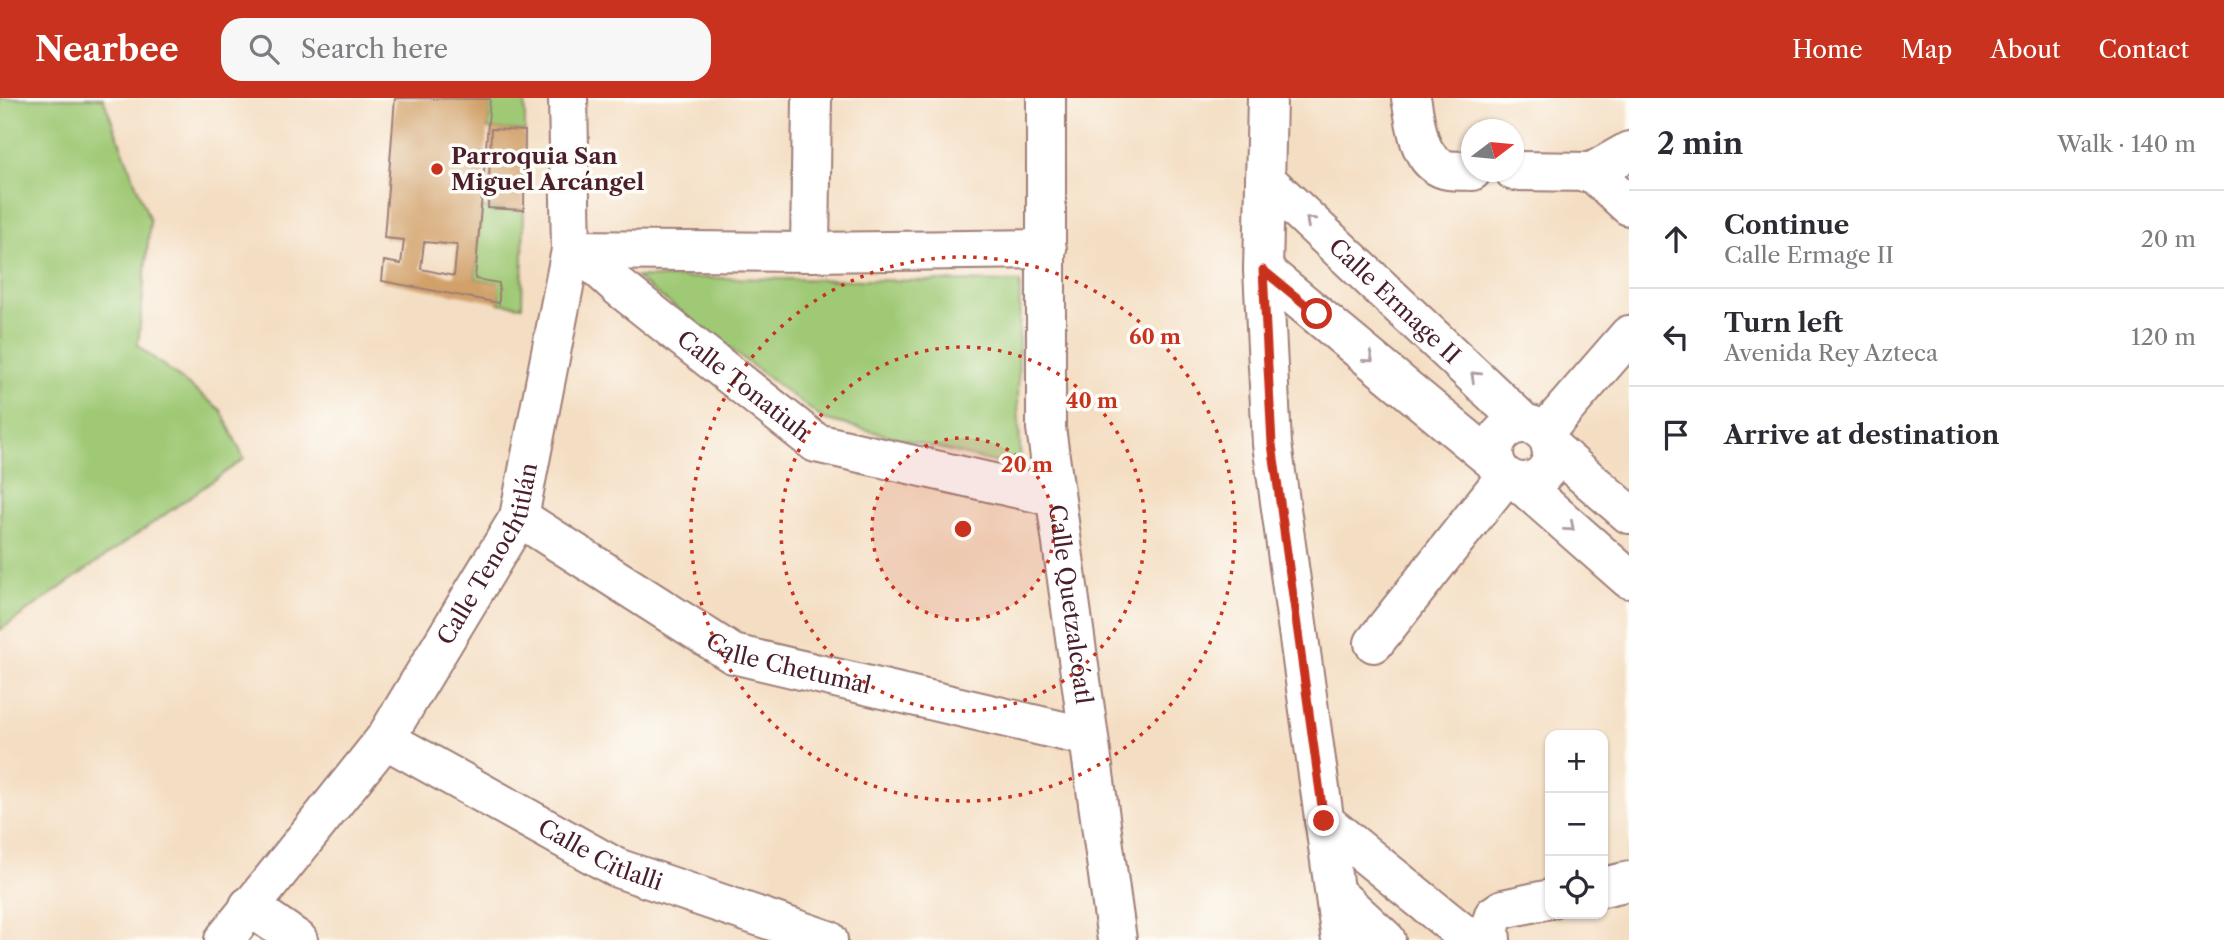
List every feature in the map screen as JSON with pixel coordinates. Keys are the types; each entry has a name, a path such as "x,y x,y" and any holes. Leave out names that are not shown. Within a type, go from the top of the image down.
{"street":[{"name":"Calle Tenochtitlán","path":"224,940 385,739 519,517 575,250 568,98"},
{"path":"810,252 812,98"},
{"name":"Calle Quetzalcóatl","path":"1046,98 1046,428 1117,940"},
{"path":"1267,98 1263,270 1272,444 1341,940"},
{"path":"1411,98 1422,148 1431,163 1446,170 1461,171"},
{"path":"1524,171 1592,172 1629,151"},
{"path":"1592,172 1629,206"},
{"name":"Calle Ermage II","path":"1265,178 1629,514"},
{"path":"575,250 810,252 1047,249"},
{"name":"Calle Tonatiuh","path":"575,250 816,443 1055,497"},
{"path":"1263,270 1629,579"},
{"path":"1540,434 1629,335"},
{"path":"1508,427 1540,434 1552,455 1546,470 1534,480 1506,473 1493,454 1497,438 1508,427"},
{"path":"1374,643 1506,473"},
{"name":"Calle Chetumal","path":"519,517 733,654 1088,737"},
{"name":"Calle Citlalli","path":"385,739 617,867 828,940"},
{"path":"1324,821 1485,932 1503,909 1545,900"},
{"path":"1608,886 1629,881"},
{"path":"1335,893 1387,940"},
{"path":"249,906 298,940"}],"green space":[{"path":"0,98 103,98 150,221 138,346 221,410 244,459 0,630"},
{"path":"489,98 525,98 525,131 488,129"},
{"path":"481,208 524,210 522,306 499,303 498,283 475,279"},
{"path":"635,277 1020,282 1018,401 1021,469 823,419"}],"building":[{"name":"Parroquia San Miguel Arcángel","path":"395,98 490,99 475,279 499,283 499,303 382,281 384,261 401,264 404,240 384,238","holes":["424,242 457,245 454,276 421,269"]},
{"path":"491,129 525,131 524,210 488,208"}],"place":[{"name":"Parroquia San Miguel Arcángel","path":"437,169"}],"route":[{"path":"1317,314 1263,270 1272,444 1324,821"}]}
